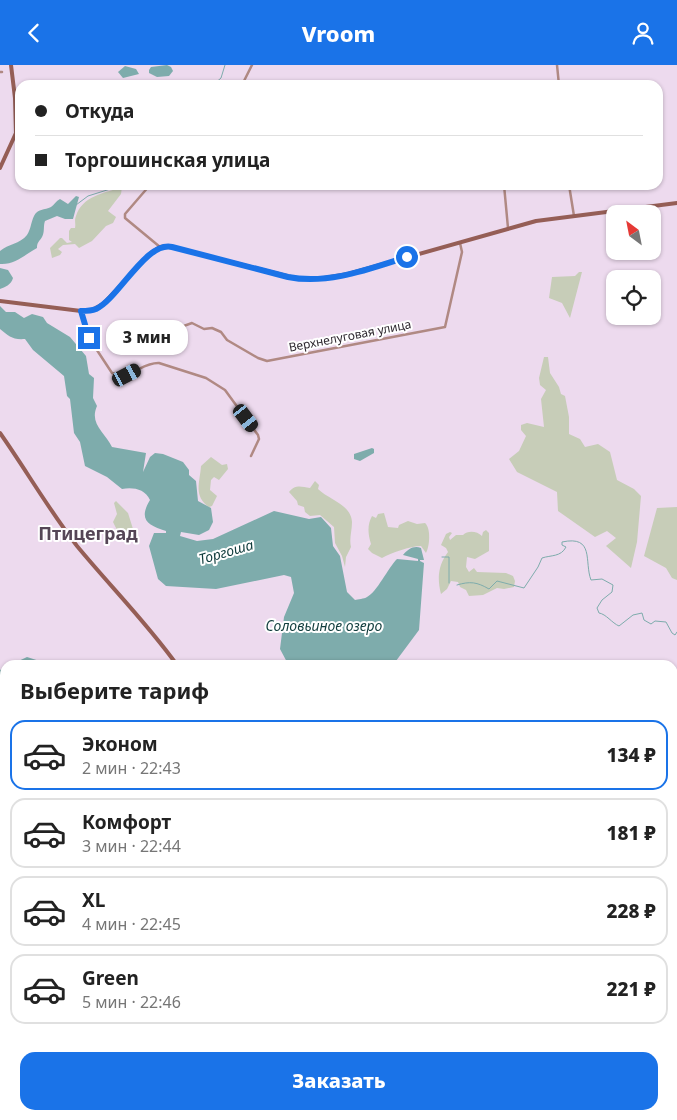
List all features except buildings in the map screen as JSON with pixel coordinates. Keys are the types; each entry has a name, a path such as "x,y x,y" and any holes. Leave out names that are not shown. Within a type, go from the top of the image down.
{"main road":[{"path":"11,65 15,98"},
{"path":"0,168 15,135"},
{"path":"0,301 81,311 92,310 103,304 146,258 160,247 172,247 288,277 308,279 348,275 460,241 536,221 677,203"},
{"path":"0,433 73,540 159,639 174,660"}],"street":[{"path":"244,80 252,65"},
{"path":"557,65 558,80"},
{"path":"146,190 125,214 125,217 160,247"},
{"path":"504,190 508,228"},
{"path":"570,190 574,216"},
{"name":"Верхнелуговая улица","path":"182,327 192,323 204,329 212,328 221,332 227,340 258,359 267,361 445,327 462,252 460,241"},
{"path":"81,311 89,338 112,373 118,376 127,375 151,363 159,363 206,378 226,390 258,435 251,456"}],"shaded area":[{"path":"113,190 122,190 121,194 108,211 116,217 113,223 106,226 92,241 79,248 75,244 63,245 58,249 62,252 60,255 52,258 50,248 60,238 67,243 72,242 69,240 69,231 71,228 75,228 75,219 79,209 95,196"},
{"path":"582,272 570,318 562,303 549,298 552,277 575,276"},
{"path":"544,357 548,357 550,373 561,394 565,396 569,417 569,434 580,439 585,447 598,444 610,452 617,480 634,489 641,496 637,542 631,568 606,546 616,538 607,531 595,537 558,511 557,492 517,472 509,459 519,451 526,436 521,430 521,425 527,423 544,427 541,399 546,390 540,385 539,378"},
{"path":"211,457 222,465 227,464 228,469 219,480 214,477 211,480 210,490 217,496 212,506 209,507 201,498 199,488 201,466"},
{"path":"315,481 319,485 318,489 344,507 351,516 351,547 346,557 345,567 335,543 334,527 320,515 310,516 305,512 304,507 298,505 289,492 296,487 310,488"},
{"path":"116,501 128,513 133,529 130,534 122,532 122,537 111,542 109,535 118,532 113,522 117,514 114,503"},
{"path":"677,507 677,580 672,578 666,568 644,556 657,508"},
{"path":"384,513 388,527 398,528 399,525 408,521 417,524 425,523 429,537 426,553 421,546 401,550 382,558 372,553 368,549 371,544 369,523 372,516 376,518 378,514"},
{"path":"486,530 489,533 489,551 475,559 467,557 466,567 469,572 474,568 477,572 506,573 513,576 515,581 514,587 497,588 483,595 469,596 466,590 460,587 458,582 451,581 447,589 441,594 439,572 448,552 441,545 446,534 452,533 449,537 450,540 456,535 470,532 478,533 482,536"}],"water":[{"path":"167,65 173,71 169,76 157,77 149,73 151,67"},
{"path":"125,66 136,69 139,74 123,78 118,72"},
{"path":"76,196 79,197 73,219 57,216 45,221 43,235 37,248 15,261 0,264 0,251 27,235 37,212 51,207 60,199 68,204"},
{"path":"0,268 8,270 13,278 9,284 0,289"},
{"name":"Соловьиное озеро","path":"0,306 6,312 15,312 24,318 32,314 43,317 47,323 70,337 86,356 89,374 94,378 93,398 97,406 95,412 96,423 112,447 146,453 143,472 150,457 155,453 183,462 189,470 189,475 196,481 198,501 211,508 213,522 209,530 199,535 181,532 180,536 197,541 213,539 274,511 309,519 321,517 331,528 333,546 340,556 347,592 355,600 366,598 371,594 397,559 418,561 418,559 403,555 411,548 421,548 424,560 420,561 424,563 419,630 397,660 286,660 280,649 284,617 294,593 291,577 284,575 216,589 166,586 158,579 149,546 154,533 166,533 166,531 147,521 145,512 150,500 148,496 142,491 130,488 122,489 107,477 85,466 80,442 74,433 70,399 67,396 64,376 33,350 25,339 8,336 0,329"},
{"path":"372,448 374,453 360,461 354,459 354,454"},
{"path":"27,657 36,660 21,660"}],"waterway":[{"name":"Торгоша","path":"219,80 225,65"},
{"name":"Торгоша","path":"76,205 88,196 107,190"},
{"name":"Торгоша","path":"457,585 473,583 489,589 497,581 524,588 542,558 561,553 566,547 562,545 562,542 579,542 584,546 586,552 591,580 602,579 613,585 612,592 602,600 597,608 599,613 619,626 633,615 642,613 644,620 651,624 655,621 666,622 672,633 675,635 677,632"},
{"name":"Торгоша","path":"442,557 449,557 449,583"}],"district":[{"name":"Птицеград","path":"88,534"}],"route":[{"path":"89,338 81,311 96,309 103,304 155,249 167,245 288,277 308,279 348,275 407,257"}]}
